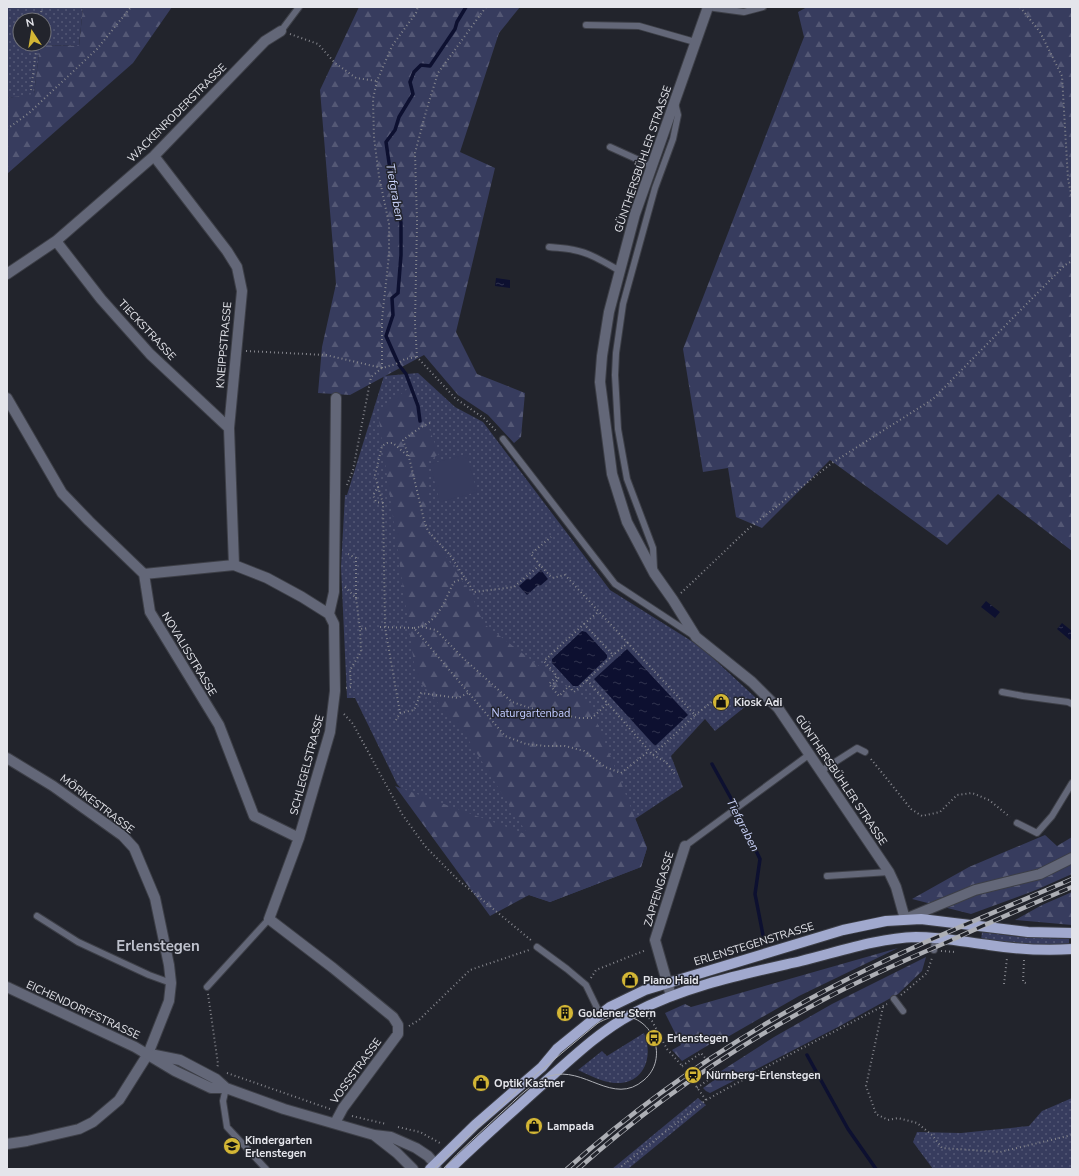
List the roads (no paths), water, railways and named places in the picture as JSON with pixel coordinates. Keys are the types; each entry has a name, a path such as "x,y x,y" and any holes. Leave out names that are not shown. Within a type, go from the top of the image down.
{"main road":[{"name":"ERLENSTEGENSTRASSE","path":"434,1167 449,1150 486,1115 542,1066 563,1045 600,1014 637,993 843,930 905,919 941,921 1028,932 1072,933"},
{"path":"905,919 905,938"},
{"path":"450,1169 496,1125 601,1035 627,1016 672,996 743,975 864,946 905,938 936,938 1008,947 1038,949 1072,949"},
{"path":"739,961 743,975"},
{"path":"486,1115 496,1125"}],"street":[{"name":"GÜNTHERSBÜHLER STRASSE","path":"707,7 675,103 635,214 609,312 602,356 600,382 612,474 627,522 654,573 696,637 752,682 769,698 810,754 888,872 896,887 905,919"},
{"name":"WACKENRODERSTRASSE","path":"7,274 56,241 154,156 265,41 280,31"},
{"name":"KNEIPPSTRASSE","path":"154,156 238,267 242,291 229,428 234,565"},
{"name":"TIECKSTRASSE","path":"56,241 101,299 150,354 229,428"},
{"path":"7,398 62,492 89,521 144,574 234,565 267,578 329,614"},
{"name":"SCHLEGELSTRASSE","path":"270,919 299,838 330,732 334,707 334,624 329,614 334,592 336,398"},
{"name":"NOVALISSTRASSE","path":"144,574 150,612 219,725 254,816 299,838"},
{"name":"MÖRIKESTRASSE","path":"7,758 53,786 123,836 134,848 155,898 169,965 171,983 168,1001 148,1054 119,1100 94,1122 79,1129 7,1144"},
{"name":"ZAPFENGASSE","path":"672,996 655,940 685,846"},
{"path":"905,919 975,890 1022,880 1040,874 1072,858"},
{"name":"VOSSSTRASSE","path":"270,919 393,1017 398,1025 398,1034 340,1113 335,1123"},
{"name":"EICHENDORFFSTRASSE","path":"7,987 148,1054 180,1060 216,1079 226,1088 278,1107 374,1135 391,1137 404,1142 428,1156 434,1167"},
{"name":"EICHENDORFFSTRASSE","path":"374,1135 398,1153 413,1169"}],"lane":[{"name":"WACKENRODERSTRASSE","path":"280,31 299,7"},
{"path":"707,7 744,12 763,7"},
{"path":"586,25 640,26 696,42"},
{"path":"654,573 653,548 627,479 618,429 615,367 623,304 655,188 673,139 678,115 675,103"},
{"path":"610,147 652,166"},
{"path":"549,248 582,252 620,271"},
{"path":"504,439 615,584 696,637"},
{"path":"1002,692 1068,702 1072,704"},
{"path":"820,771 857,748 865,752"},
{"name":"ZAPFENGASSE","path":"685,846 810,754"},
{"path":"1017,823 1037,833 1052,816 1072,783"},
{"path":"827,876 888,872"},
{"path":"37,916 78,942 149,975 171,983"},
{"name":"SCHLEGELSTRASSE","path":"207,987 270,919"},
{"path":"934,950 936,938"},
{"path":"537,947 586,985 600,1014"},
{"path":"894,999 903,1012"},
{"path":"226,1088 223,1101 227,1127 266,1169"}],"water":[{"path":"496,278 510,280 510,288 495,286"},
{"path":"541,570 548,579 540,586 538,585 527,595 519,586 528,578 530,580"},
{"path":"986,601 1000,612 995,618 981,607"},
{"path":"1062,623 1072,631 1072,637 1070,640 1057,629"},
{"path":"582,631 586,632 607,655 607,658 578,686 573,686 552,663 552,659"},
{"path":"627,649 688,715 655,746 594,679"}],"waterway":[{"name":"Tiefgraben","path":"420,421 418,406 406,374 399,365 386,336 393,315 392,298 398,293 401,255 401,223 399,210 394,197 386,142 395,130 399,117 413,94 410,82 414,72 421,65 430,66 455,29 457,22 466,7"},
{"name":"Tiefgraben","path":"712,764 732,800 760,859 755,894 763,935"},
{"name":"Tiefgraben","path":"807,1055 848,1129 876,1169"}],"tram line":[{"path":"434,1169 521,1087 598,1023 609,1018 621,1016 632,1018 642,1023 649,1031 654,1040 656,1061 652,1071 644,1080 632,1087 621,1089 610,1088 575,1076 563,1074 550,1076 536,1082 464,1147 443,1169"}],"railway":[{"path":"567,1169 648,1102 705,1062 765,1024 829,989 897,955 1072,879"},
{"path":"578,1169 635,1121 695,1078 757,1037 836,993 883,970 1072,887"}],"place":[{"name":"Kiosk Adi","path":"721,702"},
{"name":"Piano Haid","path":"630,980"},
{"name":"Goldener Stern","path":"565,1013"},
{"name":"Erlenstegen","path":"654,1038"},
{"name":"Nürnberg-Erlenstegen","path":"693,1075"},
{"name":"Optik Kastner","path":"481,1083"},
{"name":"Lampada","path":"534,1126"},
{"name":"Kindergarten Erlenstegen","path":"232,1146"}],"district":[{"name":"Erlenstegen","path":"158,946"}],"park label":[{"name":"Naturgartenbad","path":"531,713"}]}
